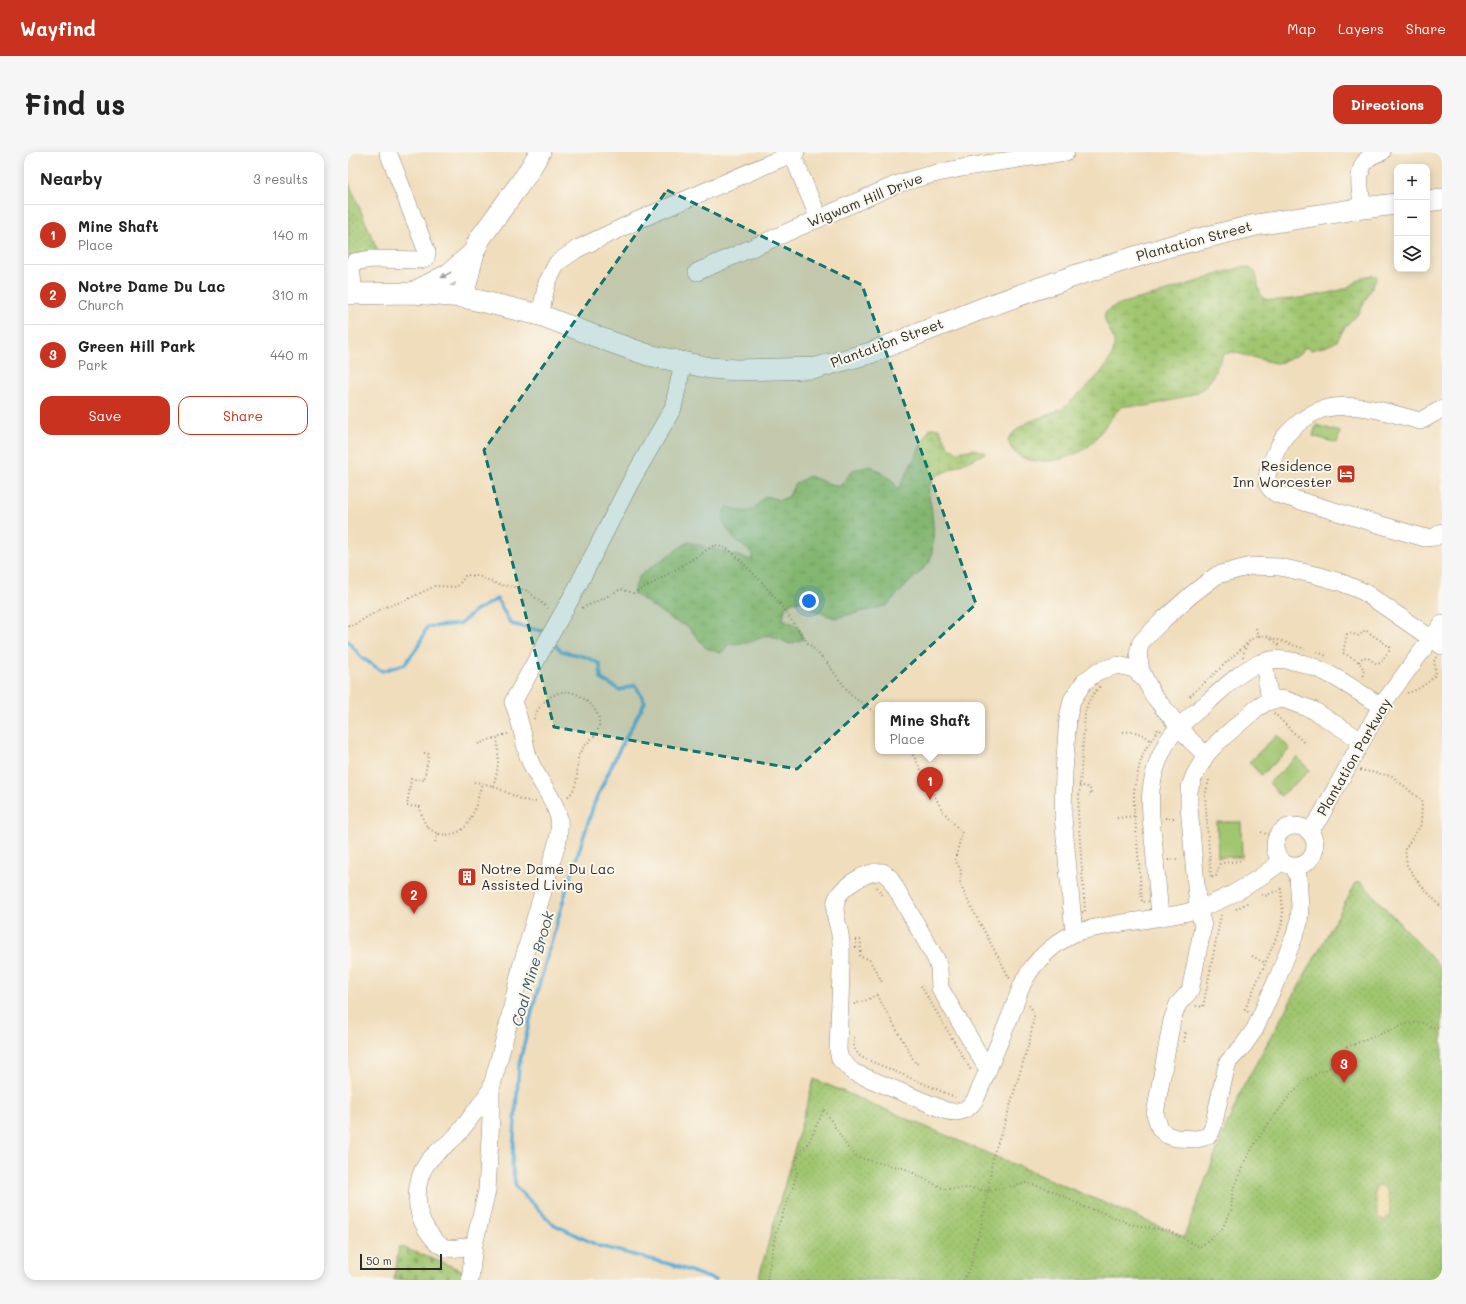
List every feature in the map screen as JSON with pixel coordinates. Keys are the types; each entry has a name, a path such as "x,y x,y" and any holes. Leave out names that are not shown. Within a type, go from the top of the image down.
{"main road":[{"path":"463,296 474,252 479,240 527,174 540,152"},
{"path":"1430,201 1442,199"},
{"name":"Plantation Street","path":"351,294 413,292 463,296 540,315 648,355 710,368 736,370 816,368 870,352 986,307 1080,274 1171,246 1256,225 1394,204"},
{"path":"413,292 449,274 474,252"}],"street":[{"path":"351,294 351,261 372,259 420,260 426,258 428,252 404,196 388,152"},
{"name":"Wigwam Hill Drive","path":"697,272 895,185 919,177 976,165 1066,152"},
{"path":"1363,208 1358,181 1361,170 1368,160 1376,153 1382,152"},
{"path":"540,315 547,283 557,263 577,249 642,218 794,153 819,218"},
{"path":"474,1279 474,1245 487,1191 491,1089 507,1029 521,967 558,840 560,826 559,817 535,773 528,756 523,730 513,702 560,618 630,483 673,408 682,363"},
{"path":"1438,417 1420,421 1380,410 1353,406 1338,406 1317,411 1308,416 1286,435 1278,447 1266,478 1269,487 1277,494 1425,538 1435,537 1442,532"},
{"path":"1144,680 1138,653 1141,642 1180,605 1218,575 1251,566 1280,567 1316,575 1340,582 1364,592 1437,646"},
{"name":"Plantation Parkway","path":"1309,832 1320,818 1381,706 1437,646 1442,624"},
{"path":"1160,916 1151,822 1151,790 1166,743 1179,726 1236,678 1252,667 1264,662 1285,660 1310,666 1339,679 1381,706"},
{"path":"1264,662 1270,701"},
{"path":"1074,933 1063,816 1064,772 1068,718 1072,700 1084,682 1098,671 1118,665 1134,669 1144,680 1153,695 1206,755"},
{"path":"988,1070 940,988 939,968 936,959 890,878 883,872 878,871 868,874 844,888 836,900 835,908 841,942 838,1050 840,1059 853,1072 954,1112 964,1111 972,1106 976,1098 988,1070 1010,1018 1025,978 1036,963 1060,941 1074,933 1102,926 1187,912 1198,908 1239,891 1256,880 1288,864 1298,876 1300,906 1299,923 1278,978 1255,1029 1243,1046 1228,1062 1213,1127 1210,1134 1205,1137 1197,1139 1176,1138 1167,1134 1160,1129 1155,1114 1172,1020 1178,1004 1190,991 1203,926 1198,908 1188,807 1189,790 1198,766 1206,755 1248,714 1265,702 1277,699 1286,700 1313,710 1362,741"},
{"name":"Plantation Parkway","path":"1292,826 1298,826 1309,832 1314,838 1316,844 1312,858 1307,863 1301,866 1288,864 1275,850 1277,838 1280,832 1292,826"},
{"path":"474,1245 451,1249 442,1247 433,1239 424,1226 417,1196 420,1176 427,1163 438,1150 455,1137 491,1089"}],"path":[{"path":"348,626 350,627 383,608 406,600 435,586 457,587 466,575 478,576 500,585 528,591 560,618 606,597 621,588 633,593 652,584 715,545 730,550 759,579 777,600 807,642 827,663 851,695 875,713"},
{"path":"1256,628 1258,637"},
{"path":"1357,690 1364,673 1364,668 1359,662 1343,652 1347,634 1350,633 1359,636 1365,630 1390,647 1390,650 1380,663 1377,664 1368,658 1363,658 1359,662"},
{"path":"1236,653 1242,660 1245,649 1250,641"},
{"path":"1406,694 1413,692 1429,682 1436,674 1434,660 1437,646"},
{"path":"1112,672 1120,672 1127,673 1134,677 1154,710 1167,726 1167,733 1158,729 1151,741 1145,750 1136,778 1134,790 1142,902 1151,901 1152,907 1148,912 1090,922 1083,921 1078,912 1085,912 1078,813 1079,785 1085,713 1092,696 1099,687 1095,683 1095,680 1098,677 1112,672"},
{"path":"474,782 493,786 523,800 553,804 568,796 575,786 578,776 578,759 580,751 592,739 598,730 598,719 593,707 582,697 573,692 566,692 553,695 542,703 529,728 478,744"},
{"path":"1270,701 1275,715 1284,722 1303,742"},
{"path":"1124,732 1142,734 1151,741"},
{"path":"493,786 498,772 499,754 497,737"},
{"path":"424,753 429,754 424,780 411,779 407,806 420,807 422,816 427,826 438,834 452,834 464,828 470,819 482,783"},
{"path":"913,754 942,810 962,834 954,859 961,871 960,884 981,928 1011,982 1012,990 1031,1007 1034,1016 1025,1058 993,1156 980,1232 974,1246 971,1267 963,1280"},
{"path":"1358,770 1392,776 1422,801 1421,825 1405,849 1407,866 1420,884 1442,908"},
{"path":"1210,778 1205,795 1211,878 1216,876 1220,864 1243,859"},
{"path":"1079,785 1090,788 1091,794 1089,796"},
{"path":"1117,818 1135,816"},
{"path":"1166,818 1173,818"},
{"path":"1261,832 1269,835"},
{"path":"435,842 438,834"},
{"path":"1170,860 1177,859"},
{"path":"1251,1013 1245,1009 1281,927 1282,919 1281,889 1265,896 1261,893 1256,897"},
{"path":"1234,910 1251,900"},
{"path":"1192,1005 1203,1007 1221,915"},
{"path":"850,940 861,940 860,958 868,959 882,982"},
{"path":"856,940 856,956"},
{"path":"1252,956 1266,962"},
{"path":"854,1000 854,1004 867,1000 879,993"},
{"path":"877,995 916,1064 920,1062"},
{"path":"767,1280 776,1231 797,1173 796,1160 801,1150 809,1142 824,1109 848,1148 859,1158 906,1169 944,1189 970,1188 988,1190 1028,1183 1053,1191 1084,1207 1101,1212 1130,1224 1169,1231 1200,1247 1222,1229 1231,1210 1233,1190 1245,1160 1259,1137 1290,1095 1308,1079 1333,1066 1347,1047 1406,1024 1421,1022 1435,1028 1442,1026"},
{"path":"1178,1031 1186,1032 1184,1042"},
{"path":"854,1033 853,1047 856,1053 861,1057 955,1097"}],"highlighted area":[{"path":"667,190 862,285 976,604 797,769 554,727 484,450"}],"green space":[{"path":"348,181 378,251 348,256"},
{"path":"1243,267 1249,268 1255,272 1261,296 1268,300 1302,298 1328,293 1349,287 1363,277 1371,275 1377,276 1377,278 1358,314 1346,325 1337,341 1327,346 1311,350 1305,347 1301,353 1282,362 1276,363 1233,352 1224,354 1211,378 1202,390 1178,399 1146,406 1122,407 1114,414 1093,442 1080,452 1057,460 1044,461 1031,460 1021,457 1012,450 1008,439 1019,427 1058,411 1064,407 1102,371 1110,359 1114,344 1105,318 1105,314 1108,311 1120,304 1159,294"},
{"path":"1316,425 1340,432 1337,443 1313,436"},
{"path":"930,428 939,428 948,446 958,452 974,449 986,453 936,476 932,481 929,490 933,519 931,559 929,563 886,606 835,618 817,612 801,601 792,602 785,607 783,619 798,626 803,639 790,644 769,635 747,643 729,644 721,653 706,648 688,627 674,621 633,593 640,575 688,542 752,560 752,553 734,539 723,522 724,510 728,507 741,511 750,511 765,496 780,500 788,497 795,484 809,476 839,487 853,470 871,466 893,481 898,490"},
{"path":"1277,735 1290,749 1261,775 1249,762"},
{"path":"1297,757 1310,770 1281,796 1269,783"},
{"path":"1217,822 1241,822 1242,857 1218,857"},
{"path":"1361,882 1442,969 1442,1280 758,1280 814,1079 1184,1237 1221,1139 1243,1087 1356,883"},
{"path":"399,1246 487,1280 394,1280"}],"sand":[{"path":"1381,1185 1387,1190 1390,1206 1389,1215 1384,1220 1378,1218 1375,1193 1377,1186"}],"waterway":[{"name":"Coal Mine Brook","path":"348,641 362,658 382,671 405,664 419,645 427,627 460,624 475,611 497,599 511,624 542,631 546,635"},
{"name":"Coal Mine Brook","path":"553,642 561,651 586,657 600,664 601,679 620,690 635,685 645,702 617,754 594,804 564,898 534,1003 519,1065 512,1166 516,1187 553,1224 599,1246 673,1265 715,1280"}],"place":[{"name":"Residence Inn Worcester","path":"1346,474"},
{"name":"Mine Shaft","path":"930,800"},
{"name":"Notre Dame Du Lac Assisted Living","path":"467,877"},
{"name":"Notre Dame Du Lac","path":"414,914"},
{"name":"Green Hill Park","path":"1344,1083"}]}
